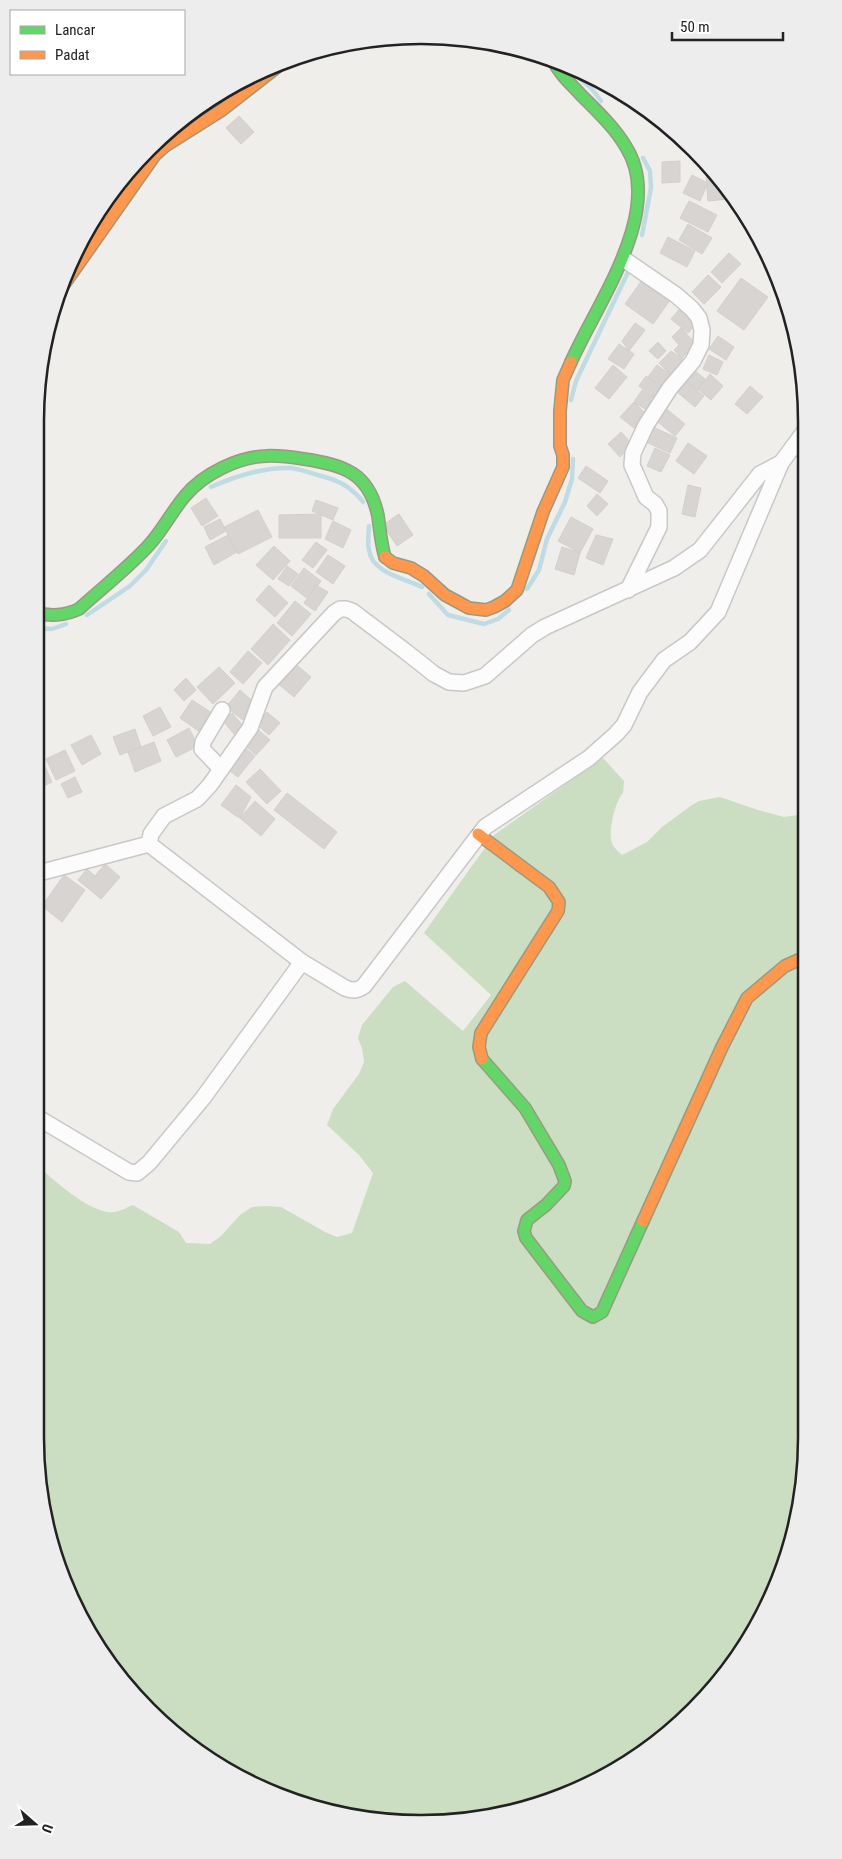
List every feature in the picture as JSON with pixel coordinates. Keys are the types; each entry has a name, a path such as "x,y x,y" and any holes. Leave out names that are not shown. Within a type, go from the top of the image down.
{"street":[{"path":"44,614 69,615 79,609 149,544 171,518 186,495 202,480 242,462 261,456 339,464 348,469 361,480 369,491 378,512 381,545 385,558 393,563 411,568 424,576 445,594 469,608 486,610 504,601 516,590 535,533 563,467 560,411 563,380 572,359 627,261 638,202 638,176 626,146 594,108 557,69"},
{"path":"163,145 197,127 263,79"},
{"path":"80,261 147,162"},
{"path":"627,261 676,295 692,309 699,318 702,330 701,345 693,361 670,388 646,425 633,453 632,465 646,497 655,504 659,511 659,527 628,590"},
{"path":"149,844 302,962 345,988 352,991 358,990 364,986 478,834 485,827 589,758 616,734 624,725 640,692 664,660 690,642 718,612 781,463 798,440"},
{"path":"149,844 151,834 164,816 197,799 210,785 250,728 265,687 310,637 340,609 346,608 352,611 434,674 449,682 464,683 485,676 532,635 545,627 674,568 700,550 760,474 781,463"},
{"path":"221,769 202,749 203,742 222,710"},
{"path":"478,834 549,887 559,902 558,911 481,1033 479,1047 482,1059 524,1108 559,1165 564,1181 564,1186 546,1205 526,1220 524,1231 526,1238 582,1311 593,1317 602,1312 722,1047 747,998 785,966 798,960"},
{"path":"44,872 149,844"},
{"path":"44,1121 129,1172 136,1173 149,1163 203,1098 302,962"}],"green space":[{"path":"603,758 624,781 623,793 615,809 611,832 613,845 622,855 647,842 662,827 699,801 720,797 784,817 798,815 798,1438 795,1487 791,1512 778,1559 770,1582 748,1627 735,1648 705,1687 670,1722 651,1737 610,1765 588,1776 565,1787 519,1802 495,1808 446,1814 421,1815 372,1812 323,1802 277,1787 232,1765 211,1752 172,1722 137,1687 107,1648 94,1627 72,1582 64,1559 51,1512 47,1487 44,1438 44,1171 72,1195 95,1208 106,1212 115,1212 133,1205 179,1232 186,1243 210,1244 221,1236 240,1215 252,1207 267,1206 281,1207 337,1237 352,1233 373,1173 359,1155 327,1125 333,1109 359,1074 364,1062 358,1038 362,1025 393,987 405,981 463,1031 491,995 424,933 494,835"}],"building":[{"path":"239,116 254,132 241,144 226,128"},
{"path":"680,161 680,182 662,183 662,162"},
{"path":"706,173 726,199 708,201"},
{"path":"692,175 708,183 700,201 683,193"},
{"path":"689,201 717,215 708,232 680,218"},
{"path":"688,224 712,238 702,254 679,240"},
{"path":"668,237 695,251 687,267 660,253"},
{"path":"729,253 741,264 722,283 711,272"},
{"path":"708,275 721,287 704,304 692,292"},
{"path":"645,276 673,296 653,324 625,304"},
{"path":"741,278 768,297 744,330 717,311"},
{"path":"682,306 699,320 688,333 671,319"},
{"path":"635,323 645,330 629,351 622,341"},
{"path":"681,328 696,344 682,358 674,350 679,345 672,337"},
{"path":"718,336 734,347 726,360 709,349"},
{"path":"658,342 666,351 658,359 649,351"},
{"path":"619,344 634,354 624,369 608,359"},
{"path":"671,351 682,358 682,361 670,374 659,363"},
{"path":"709,355 723,362 717,375 703,369"},
{"path":"613,365 627,377 609,399 595,388"},
{"path":"657,365 670,374 661,386 648,377"},
{"path":"694,370 705,379 697,390 685,380"},
{"path":"710,374 723,386 711,400 698,389"},
{"path":"646,376 663,389 656,399 639,386"},
{"path":"685,380 704,396 695,407 676,391"},
{"path":"750,386 763,397 747,414 735,404"},
{"path":"642,390 658,401 651,413 634,402"},
{"path":"634,402 645,413 634,428 620,417"},
{"path":"663,406 685,424 675,436 653,418"},
{"path":"653,427 677,438 670,453 646,442"},
{"path":"621,432 633,445 620,457 608,444"},
{"path":"688,443 707,456 694,474 676,461"},
{"path":"655,448 670,455 661,472 647,466"},
{"path":"586,466 608,481 600,493 578,478"},
{"path":"688,485 701,488 695,517 682,514"},
{"path":"597,494 608,504 597,516 587,506"},
{"path":"206,498 218,516 202,526 191,508"},
{"path":"316,500 338,508 333,520 312,511"},
{"path":"258,510 272,537 238,554 224,527"},
{"path":"321,514 321,538 279,538 279,515"},
{"path":"399,514 413,535 397,546 383,525"},
{"path":"571,517 593,529 580,553 558,541"},
{"path":"220,519 226,531 210,540 204,527"},
{"path":"333,521 351,530 343,548 325,539"},
{"path":"228,535 237,552 214,565 205,547"},
{"path":"596,535 613,539 603,565 586,558"},
{"path":"316,542 327,550 313,568 302,560"},
{"path":"274,546 290,561 273,580 256,565"},
{"path":"562,547 580,553 574,575 555,569"},
{"path":"328,555 345,566 333,584 316,572"},
{"path":"287,566 298,574 289,586 278,579"},
{"path":"304,568 321,581 308,599 291,586"},
{"path":"269,585 288,603 275,617 256,600"},
{"path":"316,585 328,592 315,611 304,603"},
{"path":"295,601 311,614 292,636 277,623"},
{"path":"273,624 290,640 268,665 251,649"},
{"path":"248,651 262,663 243,684 230,672"},
{"path":"293,662 311,677 294,697 276,682"},
{"path":"219,667 235,683 213,704 197,687"},
{"path":"186,678 196,690 184,701 174,690"},
{"path":"240,690 256,704 243,720 226,707"},
{"path":"192,700 215,715 203,734 180,718"},
{"path":"160,707 171,727 153,736 143,716"},
{"path":"267,712 280,723 269,735 256,724"},
{"path":"232,713 244,727 235,735 223,721"},
{"path":"255,727 270,740 256,755 241,742"},
{"path":"189,728 198,746 176,757 167,740"},
{"path":"135,729 141,747 120,755 113,737"},
{"path":"91,735 101,754 82,765 71,745"},
{"path":"154,742 161,761 135,772 128,752"},
{"path":"244,747 255,756 238,777 226,768"},
{"path":"65,750 75,771 56,780 46,759"},
{"path":"44,764 52,782 44,786"},
{"path":"260,769 281,791 267,804 246,782"},
{"path":"75,777 82,792 68,798 61,784"},
{"path":"236,785 251,797 240,818 221,805"},
{"path":"287,793 337,832 324,849 274,810"},
{"path":"255,801 275,819 261,836 240,818"},
{"path":"105,864 120,877 101,899 78,880 87,869 95,876"},
{"path":"64,875 85,890 62,922 44,908 44,903"}],"waterway":[{"path":"581,80 592,89 601,101"},
{"path":"642,235 651,188 650,171 643,158"},
{"path":"571,400 576,381 630,268"},
{"path":"527,589 539,570 547,539 565,502 572,479 573,459"},
{"path":"211,487 250,473 270,469 291,468 339,482 354,492 363,502"},
{"path":"369,526 368,547 371,558 376,564 390,574 422,587"},
{"path":"87,615 130,586 146,570 166,541"},
{"path":"429,594 448,615 484,624 498,619 509,610"},
{"path":"44,629 52,629 66,624"}],"traffic: fast":[{"path":"559,70 569,83 617,133 626,147 636,172 638,199 633,227 623,256 571,362"},
{"path":"44,614 57,615 79,609 124,570 149,545 192,488 222,468 255,457 275,456 304,459 331,464 352,473 361,480 374,501 385,557"},
{"path":"482,1059 525,1108 559,1165 565,1181 564,1186 546,1205 527,1220 524,1231 526,1238 582,1311 593,1317 602,1312 643,1221"}],"traffic: slow":[{"path":"78,265 155,155 165,146 222,110 261,80"},
{"path":"385,557 393,563 411,568 424,576 445,595 469,608 486,610 505,601 517,590 543,512 563,467 563,455 560,446 560,411 563,380 571,362"},
{"path":"478,834 549,887 559,902 558,911 481,1033 479,1047 482,1059"},
{"path":"643,1221 722,1047 747,998 785,966 798,960"}]}
